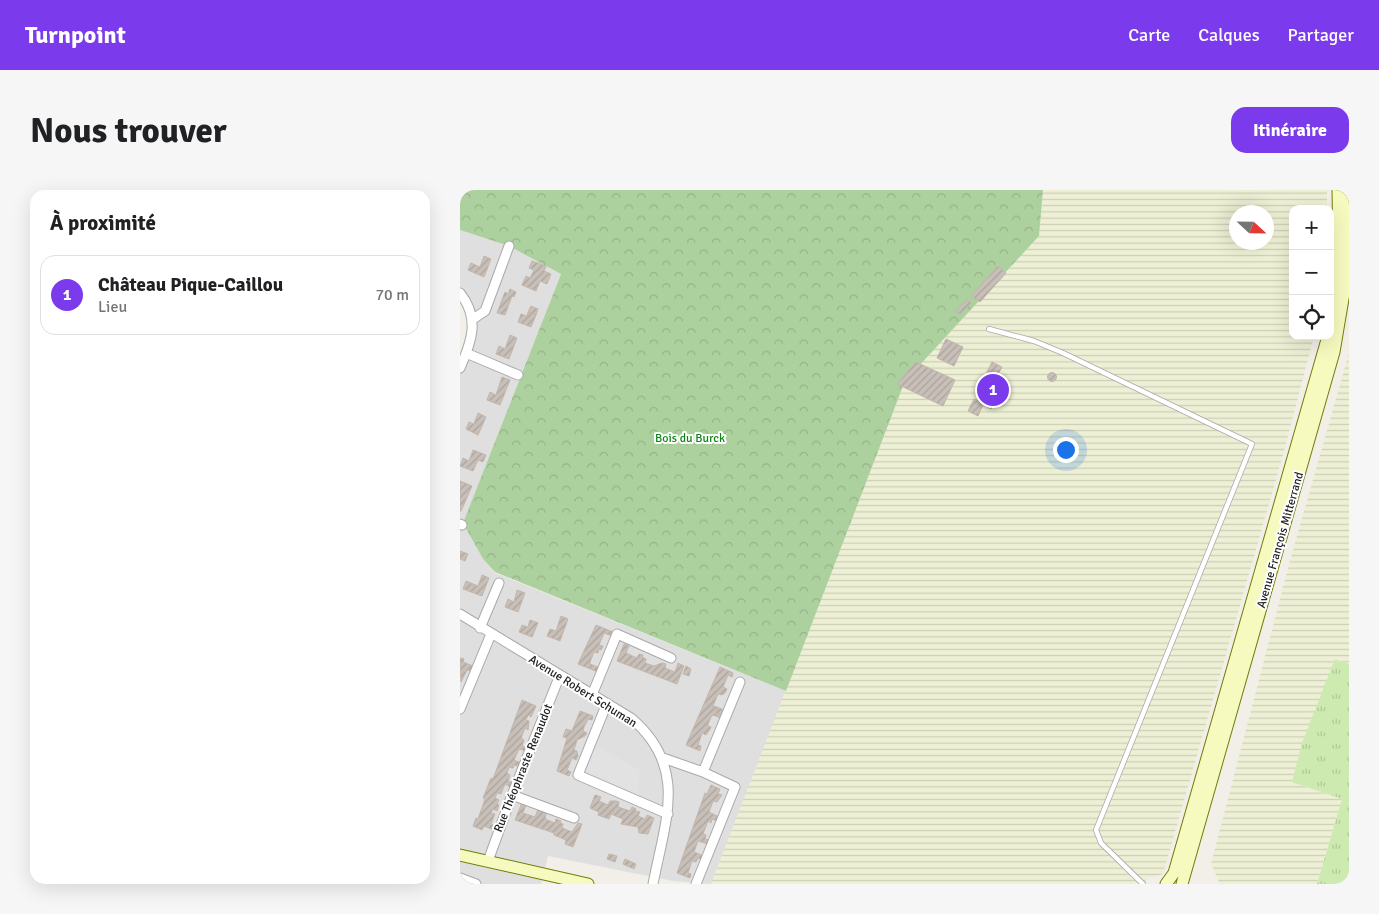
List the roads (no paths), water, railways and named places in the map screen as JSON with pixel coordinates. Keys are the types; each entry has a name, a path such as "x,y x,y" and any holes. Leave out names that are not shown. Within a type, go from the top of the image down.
{"main road":[{"path":"1334,297 1340,252 1338,190"},
{"name":"Avenue François Mitterrand","path":"1182,884 1334,352 1346,281 1348,190"},
{"name":"Avenue François Mitterrand","path":"1166,884 1173,876 1177,863 1327,340"},
{"path":"460,855 585,884"}],"street":[{"path":"473,319 485,311 509,246"},
{"path":"460,293 472,312 473,319 466,353 460,368"},
{"path":"466,353 518,375"},
{"path":"480,628 499,583"},
{"name":"Avenue Robert Schuman","path":"460,614 480,628 607,703 642,728 663,758 670,789 668,814 653,884"},
{"path":"460,709 490,634"},
{"path":"592,694 617,634 671,658"},
{"name":"Rue Théophraste Renaudot","path":"488,861 560,675"},
{"path":"703,772 740,682"},
{"path":"607,703 578,775 668,814"},
{"path":"663,758 703,772 735,787 696,884"},
{"path":"512,795 574,818"},
{"path":"460,878 476,884"}],"lane":[{"path":"989,329 1034,342 1063,353 1252,444 1096,830 1101,843 1144,884"}],"place":[{"name":"Château Pique-Caillou","path":"993,390"}],"park label":[{"name":"Bois du Burck","path":"690,438"}]}
